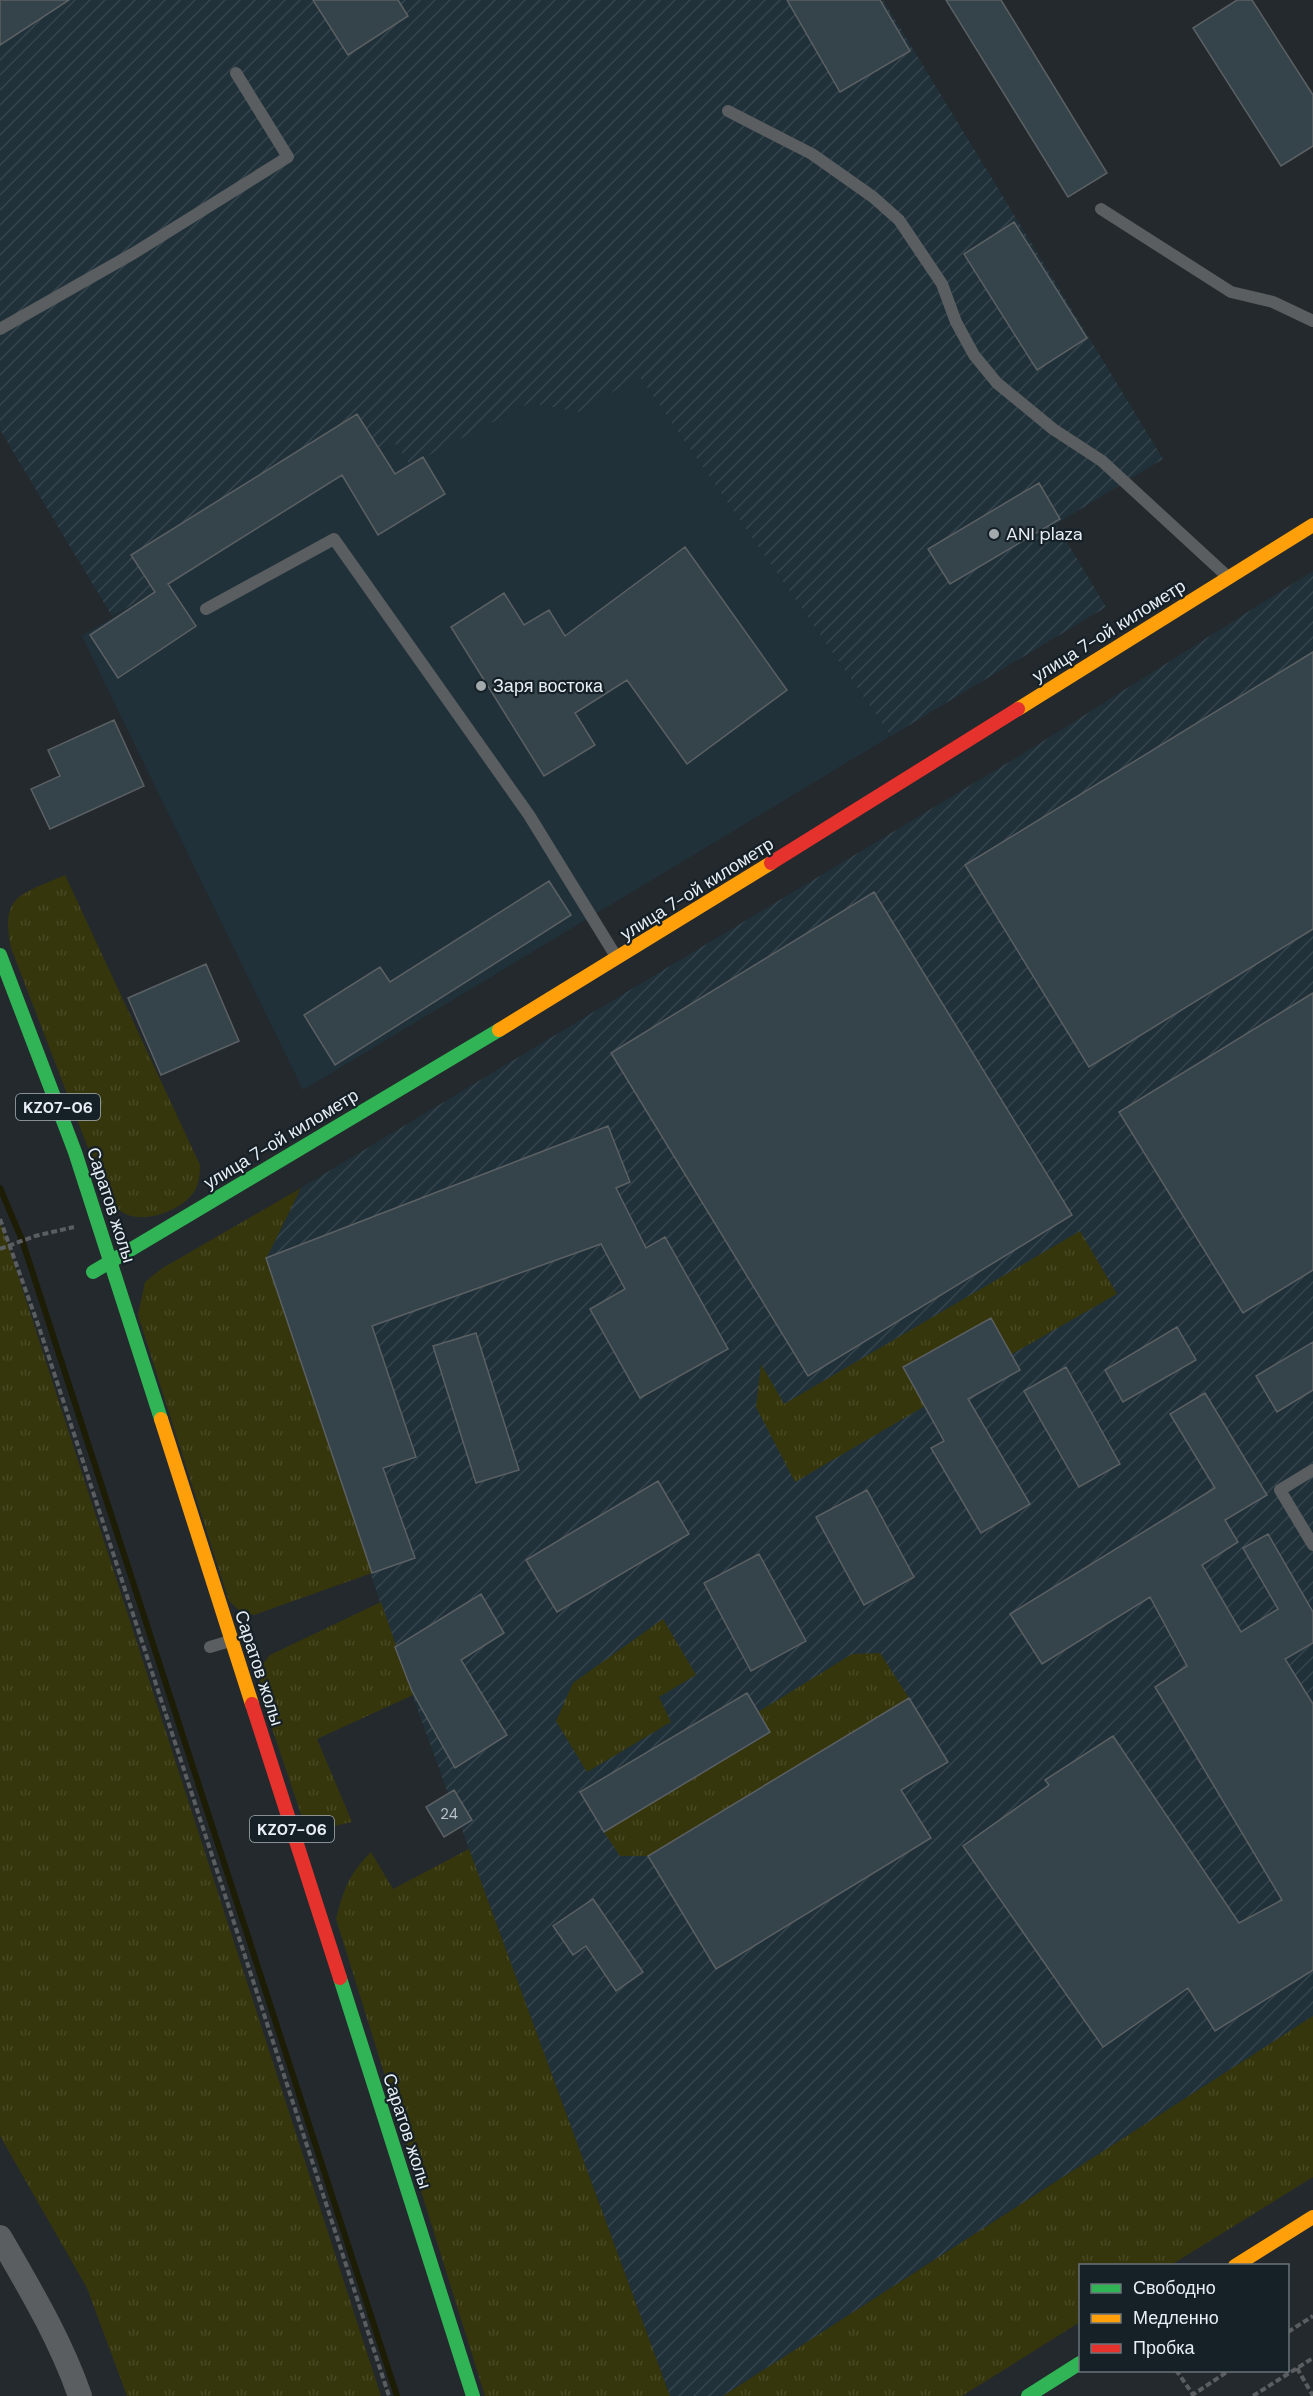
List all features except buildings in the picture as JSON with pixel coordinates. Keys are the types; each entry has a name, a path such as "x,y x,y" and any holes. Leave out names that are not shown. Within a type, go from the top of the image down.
{"main road":[{"name":"улица 7-ой километр","path":"95,1279 111,1261 618,959 1313,525"},
{"name":"Саратов жолы","path":"0,955 67,1131 111,1261 473,2396"},
{"name":"Саратов жолы","path":"78,1226 95,1279"},
{"path":"1237,2264 1313,2217"},
{"path":"1028,2396 1079,2364"}],"street":[{"path":"0,2237 36,2297 68,2361 80,2396"}],"lane":[{"path":"0,329 134,254 288,157 236,73"},
{"path":"728,111 812,154 873,196 899,220 942,284 956,322 974,355 997,383 1053,429 1102,461 1228,578"},
{"path":"1101,209 1231,292 1273,302 1313,321"},
{"path":"206,609 334,539 529,815 618,959"},
{"path":"1313,1470 1280,1490 1313,1545"},
{"path":"210,1647 231,1640"}],"path":[{"path":"0,1219 389,2396"},
{"path":"0,1249 35,1236 78,1226"},
{"path":"1289,2331 1313,2316"},
{"path":"1253,2396 1313,2358"},
{"path":"1297,2368 1313,2396"},
{"path":"1177,2372 1193,2396 1227,2372"}],"shaded area":[{"path":"0,0 883,0 1163,459 1056,524 1106,607 891,736 639,376 580,412 529,403 410,465 396,444 381,451 357,414 132,555 155,592 112,616 0,430"},
{"name":"Заря востока","path":"639,376 891,736 303,1090 82,636 154,592 131,555 357,414 381,451 396,444 410,464 529,403 580,412"},
{"path":"1313,571 1313,2016 723,2396 670,2396 461,1827 472,1820 454,1790 448,1793 395,1647 266,1259 301,1188 1034,747"}],"green space":[{"path":"65,875 200,1165 197,1186 189,1198 182,1204 157,1215 131,1216 122,1212 108,1200 11,948 8,930 9,917 17,899 36,887"},
{"path":"301,1188 266,1259 372,1573 254,1615 240,1611 229,1601 138,1315 145,1282 161,1269"},
{"path":"0,1223 381,2396 127,2396 87,2288 0,2136"},
{"path":"1080,1231 1117,1294 1012,1354 990,1318 903,1367 925,1406 795,1482 756,1407 761,1364 784,1404"},
{"path":"381,1602 413,1695 317,1739 352,1822 307,1832 259,1690 261,1666 270,1655"},
{"path":"663,1619 696,1675 659,1697 671,1722 587,1772 556,1721 573,1683"},
{"path":"880,1653 909,1698 648,1856 620,1856 604,1832 770,1733 758,1712 852,1654"},
{"path":"469,1849 670,2396 485,2396 336,1919 348,1882 371,1852 393,1889"},
{"path":"1313,2016 1313,2177 1173,2264 1079,2264 1079,2323 962,2396 723,2396"}],"waterway":[{"path":"0,1188 22,1240 397,2396"}],"traffic: fast":[{"path":"0,955 75,1152 161,1419"},
{"path":"93,1272 499,1030"},
{"path":"340,1978 473,2396"},
{"path":"1028,2396 1079,2364"}],"traffic: slow":[{"path":"1018,709 1313,525"},
{"path":"499,1030 771,863"},
{"path":"161,1419 252,1704"},
{"path":"1238,2264 1313,2217"}],"traffic: jam":[{"path":"771,863 1018,709"},
{"path":"252,1704 340,1978"}],"place":[{"name":"ANI plaza","path":"994,534"},
{"name":"Заря востока","path":"481,686"}]}
